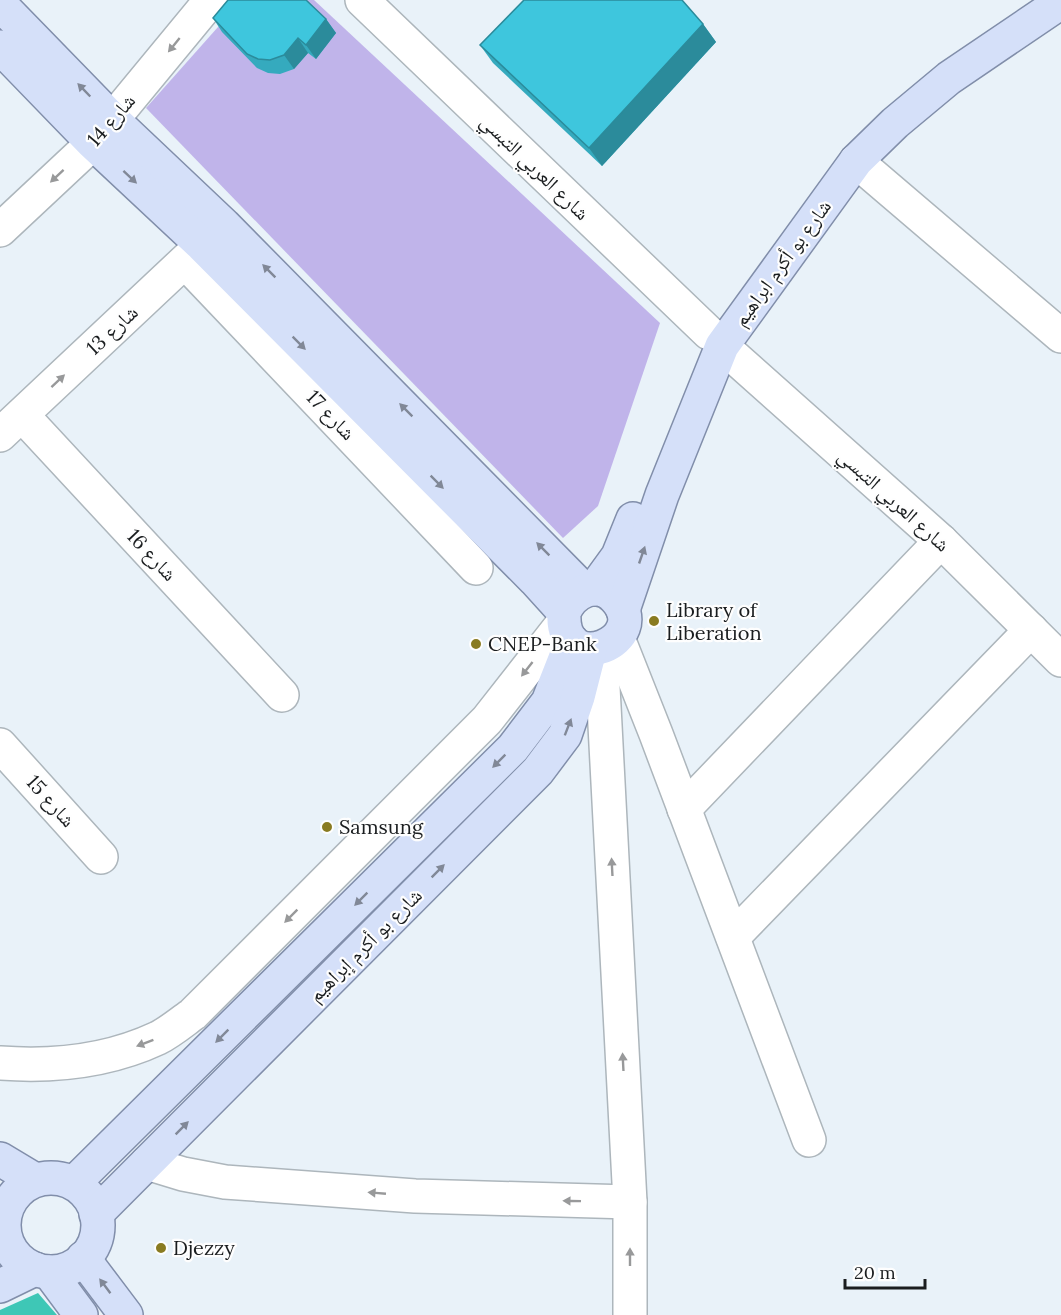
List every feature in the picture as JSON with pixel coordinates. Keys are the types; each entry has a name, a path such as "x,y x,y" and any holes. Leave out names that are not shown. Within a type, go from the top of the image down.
{"main road":[{"name":"شارع بو أكرم ابراهيم","path":"590,622 663,495 715,340 843,153 892,104 945,62 1038,0"},
{"name":"شارع بو أكرم ابراهيم","path":"715,340 856,161 895,123 949,78 1061,2"},
{"path":"0,4 103,131 204,244 526,572 590,622"},
{"path":"0,46 103,131"},
{"name":"شارع بو أكرم إبراهيم","path":"96,1214 538,771 565,735 578,697 590,622"},
{"name":"شارع بو أكرم إبراهيم","path":"74,1184 513,748 548,702 590,622"},
{"path":"0,1159 35,1180"},
{"path":"0,1286 42,1270 62,1270 74,1266 93,1245 97,1230 96,1214 92,1202 74,1184 61,1179 35,1180 21,1188 11,1199 5,1213 3,1239 24,1263 42,1270 81,1315"},
{"path":"83,1258 126,1315"}],"street":[{"name":"شارع 14","path":"0,230 103,131 211,0"},
{"name":"شارع العربي التبسي","path":"362,0 715,340 941,541 1061,660"},
{"path":"856,161 1061,336"},
{"name":"شارع 13","path":"11,425 204,244"},
{"name":"شارع 17","path":"204,244 476,568"},
{"name":"شارع 16","path":"11,425 282,695"},
{"path":"684,809 941,541"},
{"path":"590,622 684,809 809,1140"},
{"path":"7,1063 59,1064 114,1055 160,1037 193,1014 487,720 590,622"},
{"path":"590,622 630,1202 630,1315"},
{"path":"733,937 1031,630"},
{"name":"شارع 15","path":"0,745 102,857"},
{"path":"147,1163 183,1174 225,1182 415,1196 630,1202"}],"shaded area":[{"path":"242,0 314,0 660,323 598,506 563,538 146,108"},
{"path":"38,1293 57,1315 0,1315 0,1310"}],"building":[{"path":"228,0 306,0 326,19 306,45 298,38 284,55 270,60 258,59 247,54 213,18"},
{"path":"524,0 682,0 703,24 589,148 480,45"}],"place":[{"name":"Library of Liberation","path":"654,621"},
{"name":"CNEP-Bank","path":"476,644"},
{"name":"Samsung","path":"327,827"},
{"name":"Djezzy","path":"161,1248"}]}
